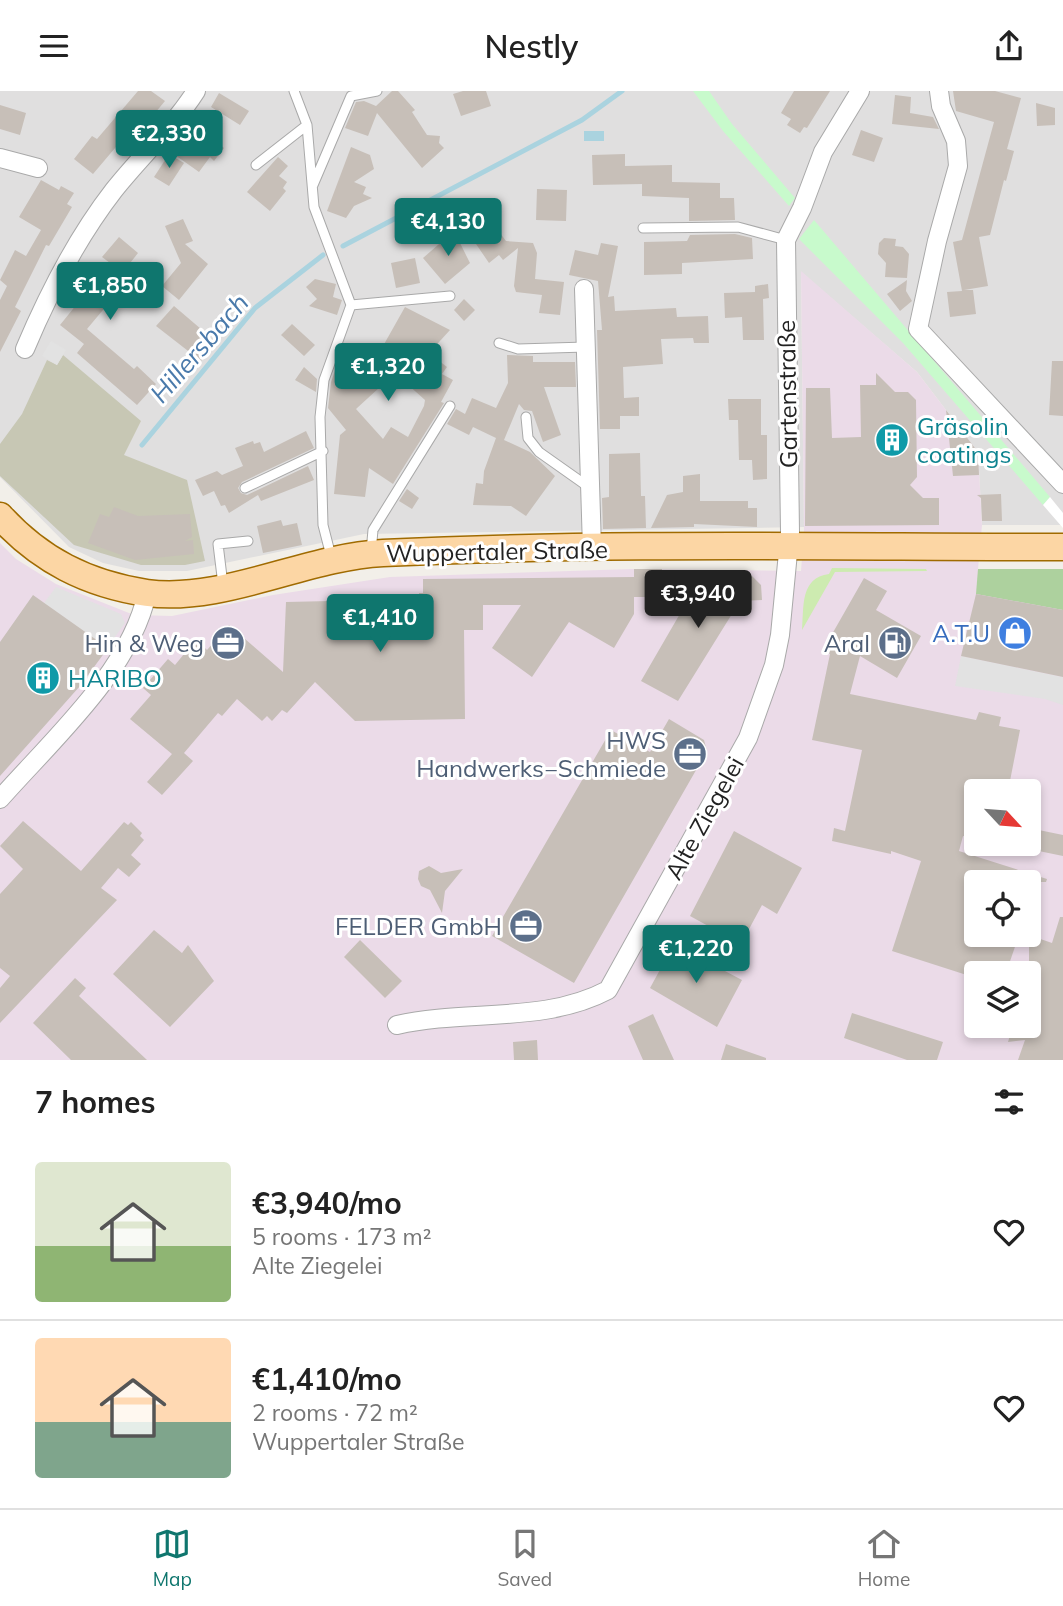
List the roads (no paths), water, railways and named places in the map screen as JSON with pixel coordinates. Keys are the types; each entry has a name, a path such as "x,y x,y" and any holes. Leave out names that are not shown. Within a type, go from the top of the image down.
{"main road":[{"name":"Wuppertaler Straße","path":"0,516 19,537 57,565 98,582 147,593 185,594 332,560 371,554 592,548 1063,547"}],"street":[{"path":"25,349 49,291 70,253 114,190 184,110 196,91"},
{"name":"Gartenstraße","path":"789,548 786,240 803,208 822,152 860,91"},
{"path":"939,91 941,106 956,141 958,166 937,241 918,329 1063,484"},
{"path":"0,158 37,168"},
{"path":"584,289 588,347 592,548"},
{"name":"Alte Ziegelei","path":"397,1025 430,1018 554,1010 582,1005 608,991 755,722 780,635 789,548"},
{"path":"0,799 112,670 135,635 147,593"}],"lane":[{"path":"294,91 307,125 314,207 351,305 324,380 320,417 323,525 332,560"},
{"path":"312,187 351,96 377,91"},
{"path":"256,165 307,125"},
{"path":"643,228 738,227 786,240"},
{"path":"351,305 450,296"},
{"path":"499,344 518,349 588,347"},
{"path":"371,554 373,530 450,406"},
{"path":"526,417 528,438 539,452 590,488"},
{"path":"245,488 323,451"},
{"path":"223,587 218,544 248,541"}],"water":[{"path":"584,131 604,131 604,141 584,141"}],"waterway":[{"name":"Hillersbach","path":"343,246 582,120 622,91"},
{"name":"Hillersbach","path":"142,445 255,308 323,255"}],"place":[{"name":"Gräsolin coatings","path":"892,440"},
{"name":"A.T.U","path":"1015,633"},
{"name":"Hin & Weg","path":"228,643"},
{"name":"Aral","path":"895,643"},
{"name":"HARIBO","path":"43,678"},
{"name":"HWS Handwerks‒Schmiede","path":"690,754"},
{"name":"FELDER GmbH","path":"526,926"}]}
